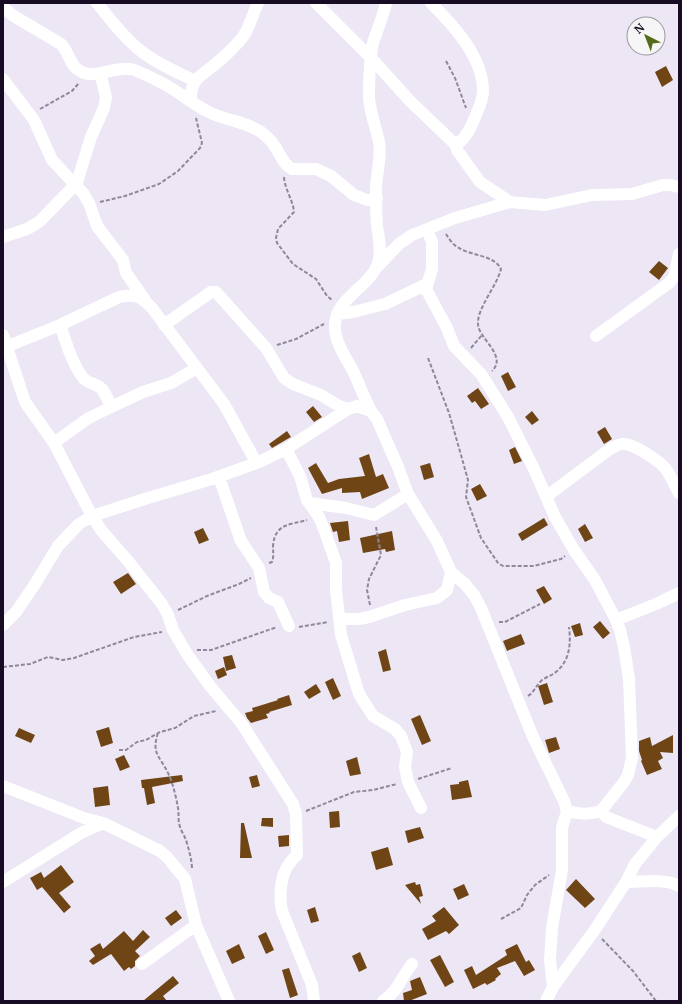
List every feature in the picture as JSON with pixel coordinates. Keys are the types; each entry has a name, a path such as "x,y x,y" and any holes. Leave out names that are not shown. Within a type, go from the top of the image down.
{"street":[{"path":"98,3 122,33 141,52 167,68 195,81"},
{"path":"191,100 191,91 195,81 240,41 245,34 258,3"},
{"path":"316,3 372,59 410,101 456,145 457,150 480,182 510,202"},
{"path":"386,3 373,45 369,85 372,119 379,142 376,216 381,248 378,265 372,275 346,301 338,312 335,325 337,340 371,411 377,419 408,494 437,542 451,572 465,584 474,595 488,624 533,737 564,801 567,811 562,828 562,865 552,928 550,960 553,987"},
{"path":"431,3 455,29 469,49 479,67 484,92 482,102 473,123 463,139 456,145"},
{"path":"3,7 12,15 62,44 67,50 74,66 80,71 88,74 118,69 131,69 165,84 213,114 248,125 259,131 267,136 288,167 292,169 310,169 322,172 331,176 354,195 367,200 377,199"},
{"path":"3,237 26,229 39,222 76,185 91,136 106,102 100,73"},
{"path":"3,79 30,114 52,160 76,185 89,204 97,226 123,260 126,272 145,300 224,404 256,462 259,462"},
{"path":"376,268 406,238 474,212 510,202 545,205 592,195 632,194 663,185 679,187"},
{"path":"427,229 432,242 432,269 426,289 447,328 454,346 481,374 508,417 555,517 574,550 596,580 616,620 624,648 628,679 632,758 628,775 601,811 590,814 580,814 567,811"},
{"path":"596,336 669,283 674,277 679,254"},
{"path":"338,312 354,312 385,304 427,284"},
{"path":"164,325 214,291 266,348 284,378 293,384 321,395 339,406 348,409"},
{"path":"145,300 140,297 128,295 119,297 60,325 4,343 26,402 54,443 92,516 101,530 162,604 168,615 173,630 196,668 242,724 294,807 296,814 297,855 289,864 284,874 281,904 282,911 312,985 314,1001"},
{"path":"60,325 80,373 86,381 100,387 111,407"},
{"path":"54,443 87,420 111,407 143,392 171,383 197,368"},
{"path":"3,625 16,612 64,538 79,524 92,516 219,477 259,462 286,449 348,409 358,406 371,411"},
{"path":"546,496 610,449 624,444 640,450 661,464 666,469 679,493"},
{"path":"286,449 300,476 310,503 319,517 336,563 336,589 341,634 359,694 373,716 395,729 401,736 407,752 404,767 408,782 421,808"},
{"path":"219,477 241,541 259,570 267,596 278,602 289,626"},
{"path":"310,503 346,508 374,515 408,494"},
{"path":"340,619 359,619 398,607 436,598 446,590 451,572"},
{"path":"616,620 679,593"},
{"path":"3,786 84,818 103,823 160,851 167,857 188,884 196,925 229,1001"},
{"path":"601,811 606,817 657,837"},
{"path":"546,1001 553,987 594,931 626,882 635,864 657,837 679,816"},
{"path":"3,882 81,833 103,823"},
{"path":"626,882 663,881 673,882 679,886"},
{"path":"142,964 196,925"},
{"path":"388,1000 412,964"}],"path":[{"path":"446,61 455,78 469,117 473,123"},
{"path":"30,114 48,106 72,91 88,74"},
{"path":"89,204 125,196 159,184 178,171 193,156 200,148 202,143 191,100"},
{"path":"266,348 285,344 296,339 321,326 338,312 316,279 293,264 277,243 276,238 278,229 294,212 293,204 286,188 284,178 284,162"},
{"path":"440,224 450,240 458,248 495,262 501,269 499,278 479,317 478,324 482,336 488,341 492,348 496,362 495,368 489,373 481,374"},
{"path":"460,352 463,354 482,336"},
{"path":"428,358 449,413 468,480 466,498 469,507 481,538 498,563 503,566 534,566 561,559 574,550"},
{"path":"372,616 367,590 369,579 381,555 374,515"},
{"path":"168,615 207,596 239,584 272,562 274,556 274,539 280,528 319,517"},
{"path":"488,624 504,622 540,604"},
{"path":"184,648 207,651 277,627 308,626 340,619"},
{"path":"516,696 527,697 531,694 539,682 558,671 564,664 570,644 569,627"},
{"path":"3,667 30,664 48,657 64,660 74,658 134,637 173,630"},
{"path":"119,750 126,750 137,742 146,740 158,733 179,726 194,716 215,712 227,706"},
{"path":"158,733 155,747 158,756 168,773 178,807 180,825 192,860 192,873 188,884"},
{"path":"294,807 305,811 354,792 373,790 408,782 452,768"},
{"path":"501,919 521,908 527,894 535,885 562,865"},
{"path":"594,931 633,971 656,1001"}],"building":[{"path":"666,66 673,80 662,87 655,72"},
{"path":"659,261 668,268 659,280 649,272"},
{"path":"508,372 516,387 508,391 501,376"},
{"path":"478,388 489,404 481,409 475,401 472,403 467,396"},
{"path":"313,406 322,417 314,422 306,412"},
{"path":"532,411 539,420 532,425 525,417"},
{"path":"605,427 612,439 604,444 597,432"},
{"path":"287,431 291,437 272,448 269,444"},
{"path":"515,447 522,461 514,464 509,450"},
{"path":"369,454 376,477 383,474 389,488 362,499 360,492 342,493 342,488 322,494 308,468 316,463 328,483 339,479 365,476 359,458"},
{"path":"430,463 434,477 424,480 420,466"},
{"path":"480,484 487,496 477,501 471,489"},
{"path":"544,518 548,525 522,541 518,534"},
{"path":"348,521 350,540 339,542 337,531 333,532 330,523"},
{"path":"585,524 593,538 585,542 578,529"},
{"path":"203,528 209,540 199,544 194,532"},
{"path":"392,531 395,550 386,552 385,549 363,553 360,538"},
{"path":"128,573 136,584 121,594 113,582"},
{"path":"544,586 552,599 544,604 536,590"},
{"path":"600,621 610,633 603,639 593,627"},
{"path":"580,623 583,635 575,637 571,626"},
{"path":"521,634 525,644 507,651 503,641"},
{"path":"386,649 391,670 383,672 378,652"},
{"path":"232,655 236,668 226,671 223,657"},
{"path":"224,667 227,675 218,679 215,671"},
{"path":"333,678 341,696 333,700 325,682"},
{"path":"547,683 553,702 544,705 538,686"},
{"path":"316,684 321,692 309,699 304,692"},
{"path":"289,695 292,705 269,712 270,713 266,714 268,718 251,723 247,718 245,713 253,711 252,708"},
{"path":"420,715 431,741 422,745 411,719"},
{"path":"109,727 113,743 101,747 96,731"},
{"path":"19,728 35,735 31,743 15,736"},
{"path":"673,735 673,753 660,752 663,758 658,761 662,769 647,775 641,761 639,741 650,737 652,746"},
{"path":"556,737 560,749 549,753 545,740"},
{"path":"124,755 130,767 120,771 115,759"},
{"path":"357,757 361,774 350,776 346,761"},
{"path":"182,775 183,781 152,787 155,803 147,805 141,780"},
{"path":"257,775 260,786 252,788 249,777"},
{"path":"468,780 472,797 452,800 450,785 459,784 459,782"},
{"path":"108,786 110,805 95,807 93,788"},
{"path":"339,811 340,827 330,828 329,812"},
{"path":"262,818 273,818 273,827 261,826"},
{"path":"241,823 244,823 252,858 240,858"},
{"path":"420,827 424,838 408,843 405,831"},
{"path":"289,835 289,846 279,847 278,836"},
{"path":"388,847 393,865 376,870 371,852"},
{"path":"61,865 74,882 59,893 71,907 64,913 42,887 37,890 30,878 41,872 44,878"},
{"path":"576,879 595,899 585,908 566,890"},
{"path":"415,882 416,885 420,884 423,896 419,897 421,904 405,885"},
{"path":"464,884 469,895 458,900 453,889"},
{"path":"315,907 319,921 311,923 307,910"},
{"path":"444,907 459,925 449,934 446,931 428,940 422,929 436,921 432,916"},
{"path":"176,910 182,918 171,926 165,918"},
{"path":"143,930 150,937 135,951 140,956 135,961 135,966 131,969 129,967 124,971 111,954 93,965 89,961 95,956 90,949 100,943 103,949 124,931 133,941"},
{"path":"266,932 274,950 266,954 258,936"},
{"path":"239,944 245,958 232,964 226,951"},
{"path":"517,944 526,962 529,960 535,970 524,976 515,961 497,968 501,974 495,979 496,980 487,985 485,983 473,989 464,970 472,966 476,975 507,955 505,950"},
{"path":"360,952 367,968 359,972 352,956"},
{"path":"440,955 454,982 445,987 430,960"},
{"path":"289,968 298,995 290,998 282,970"},
{"path":"173,976 179,983 163,996 167,1001 143,1001"},
{"path":"420,977 427,994 409,1001 404,1001 403,993 412,990 410,981"}]}
